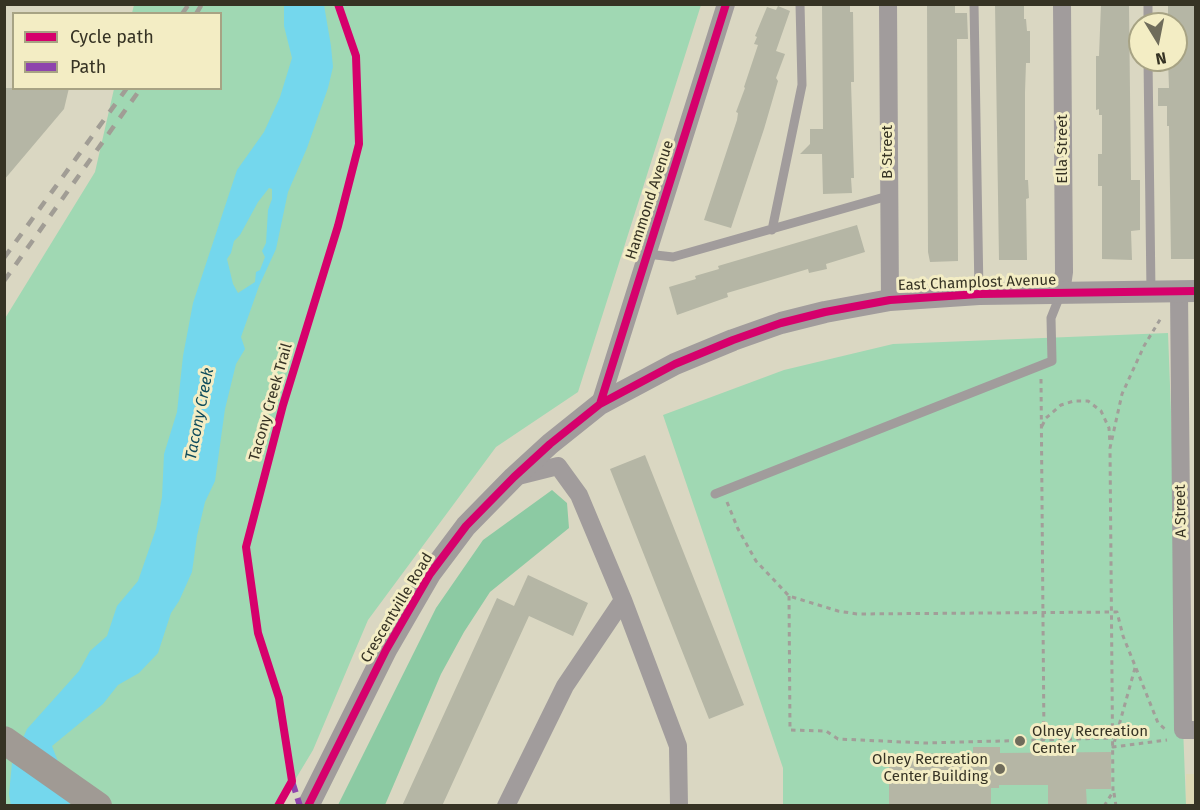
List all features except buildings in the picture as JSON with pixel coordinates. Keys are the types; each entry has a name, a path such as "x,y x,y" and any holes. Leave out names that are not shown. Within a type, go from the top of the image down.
{"highway":[{"path":"8,743 98,806"}],"street":[{"name":"Hammond Avenue","path":"600,404 726,4"},
{"name":"B Street","path":"888,4 890,300"},
{"name":"Ella Street","path":"1061,293 1064,272 1062,4"},
{"name":"East Champlost Avenue","path":"600,404 675,364 733,339 792,320 890,300 979,294 1187,291"},
{"name":"A Street","path":"1182,730 1187,291"},
{"name":"Crescentville Road","path":"308,806 386,650 430,574 466,526 514,477 550,444 600,404"},
{"path":"514,477 558,466 579,495 623,600 678,746 679,806"},
{"path":"506,806 565,686 623,600"}],"lane":[{"path":"772,230 802,85 800,4"},
{"path":"974,4 979,294"},
{"path":"1148,72 1150,292"},
{"path":"647,254 673,257 888,196"},
{"path":"719,492 1052,361 1051,318 1061,293"}],"path":[{"path":"1110,448 1122,394 1161,316"},
{"path":"1041,365 1044,740"},
{"path":"1041,427 1046,418 1061,405 1074,401 1088,401 1101,411 1109,428 1113,792 1116,806"},
{"path":"719,492 756,561 789,596 838,611 857,614 1117,612 1123,636 1158,723 1182,730"},
{"path":"789,596 790,730 826,731 838,739 925,743 1113,738"},
{"path":"1113,747 1135,667"},
{"path":"1113,747 1167,740"},
{"path":"1104,806 1113,792"}],"shaded area":[{"path":"1186,774 1195,774 1195,805 1186,805"}],"green space":[{"path":"134,5 701,5 578,392 496,447 368,620 313,750 280,805 5,805 4,320 95,172 114,90 222,90 222,12 132,12"},
{"name":"Olney Recreation Center","path":"1168,333 1186,805 783,805 783,768 663,415 784,370 893,344"},
{"path":"552,490 567,503 569,528 490,592 464,632 441,674 385,805 338,805 436,608 483,540"}],"water":[{"name":"Tacony Creek","path":"284,5 324,5 333,67 307,148 288,192 276,249 259,286 241,337 245,349 236,364 225,409 215,481 205,502 192,572 171,613 158,653 139,673 118,685 103,704 52,746 69,790 70,805 11,806 9,794 12,763 27,729 79,671 90,651 107,636 117,606 138,581 156,529 162,497 164,454 177,412 183,356 193,303 237,170 264,132 280,97 292,58 284,26","holes":["269,188 272,189 266,243 262,251 265,257 260,270 256,272 255,282 238,293 233,284 227,259 234,241 240,235 258,202"]}],"railway":[{"path":"183,12 189,4"},
{"path":"197,12 202,4"},
{"path":"4,258 126,90"},
{"path":"4,281 140,90"}],"marked path":[{"path":"292,781 300,806"}],"cycle path":[{"name":"Tacony Creek Trail","path":"278,806 292,781 279,698 258,633 246,547 283,405 338,226 359,144 356,56 338,4"},
{"path":"600,404 726,4"},
{"path":"308,806 386,650 430,574 466,526 514,477 550,444 600,404 675,364 733,340 781,323 825,312 890,300 979,294 1196,291"}],"place":[{"name":"Olney Recreation Center","path":"1020,741"},
{"name":"Olney Recreation Center Building","path":"1000,769"}]}
